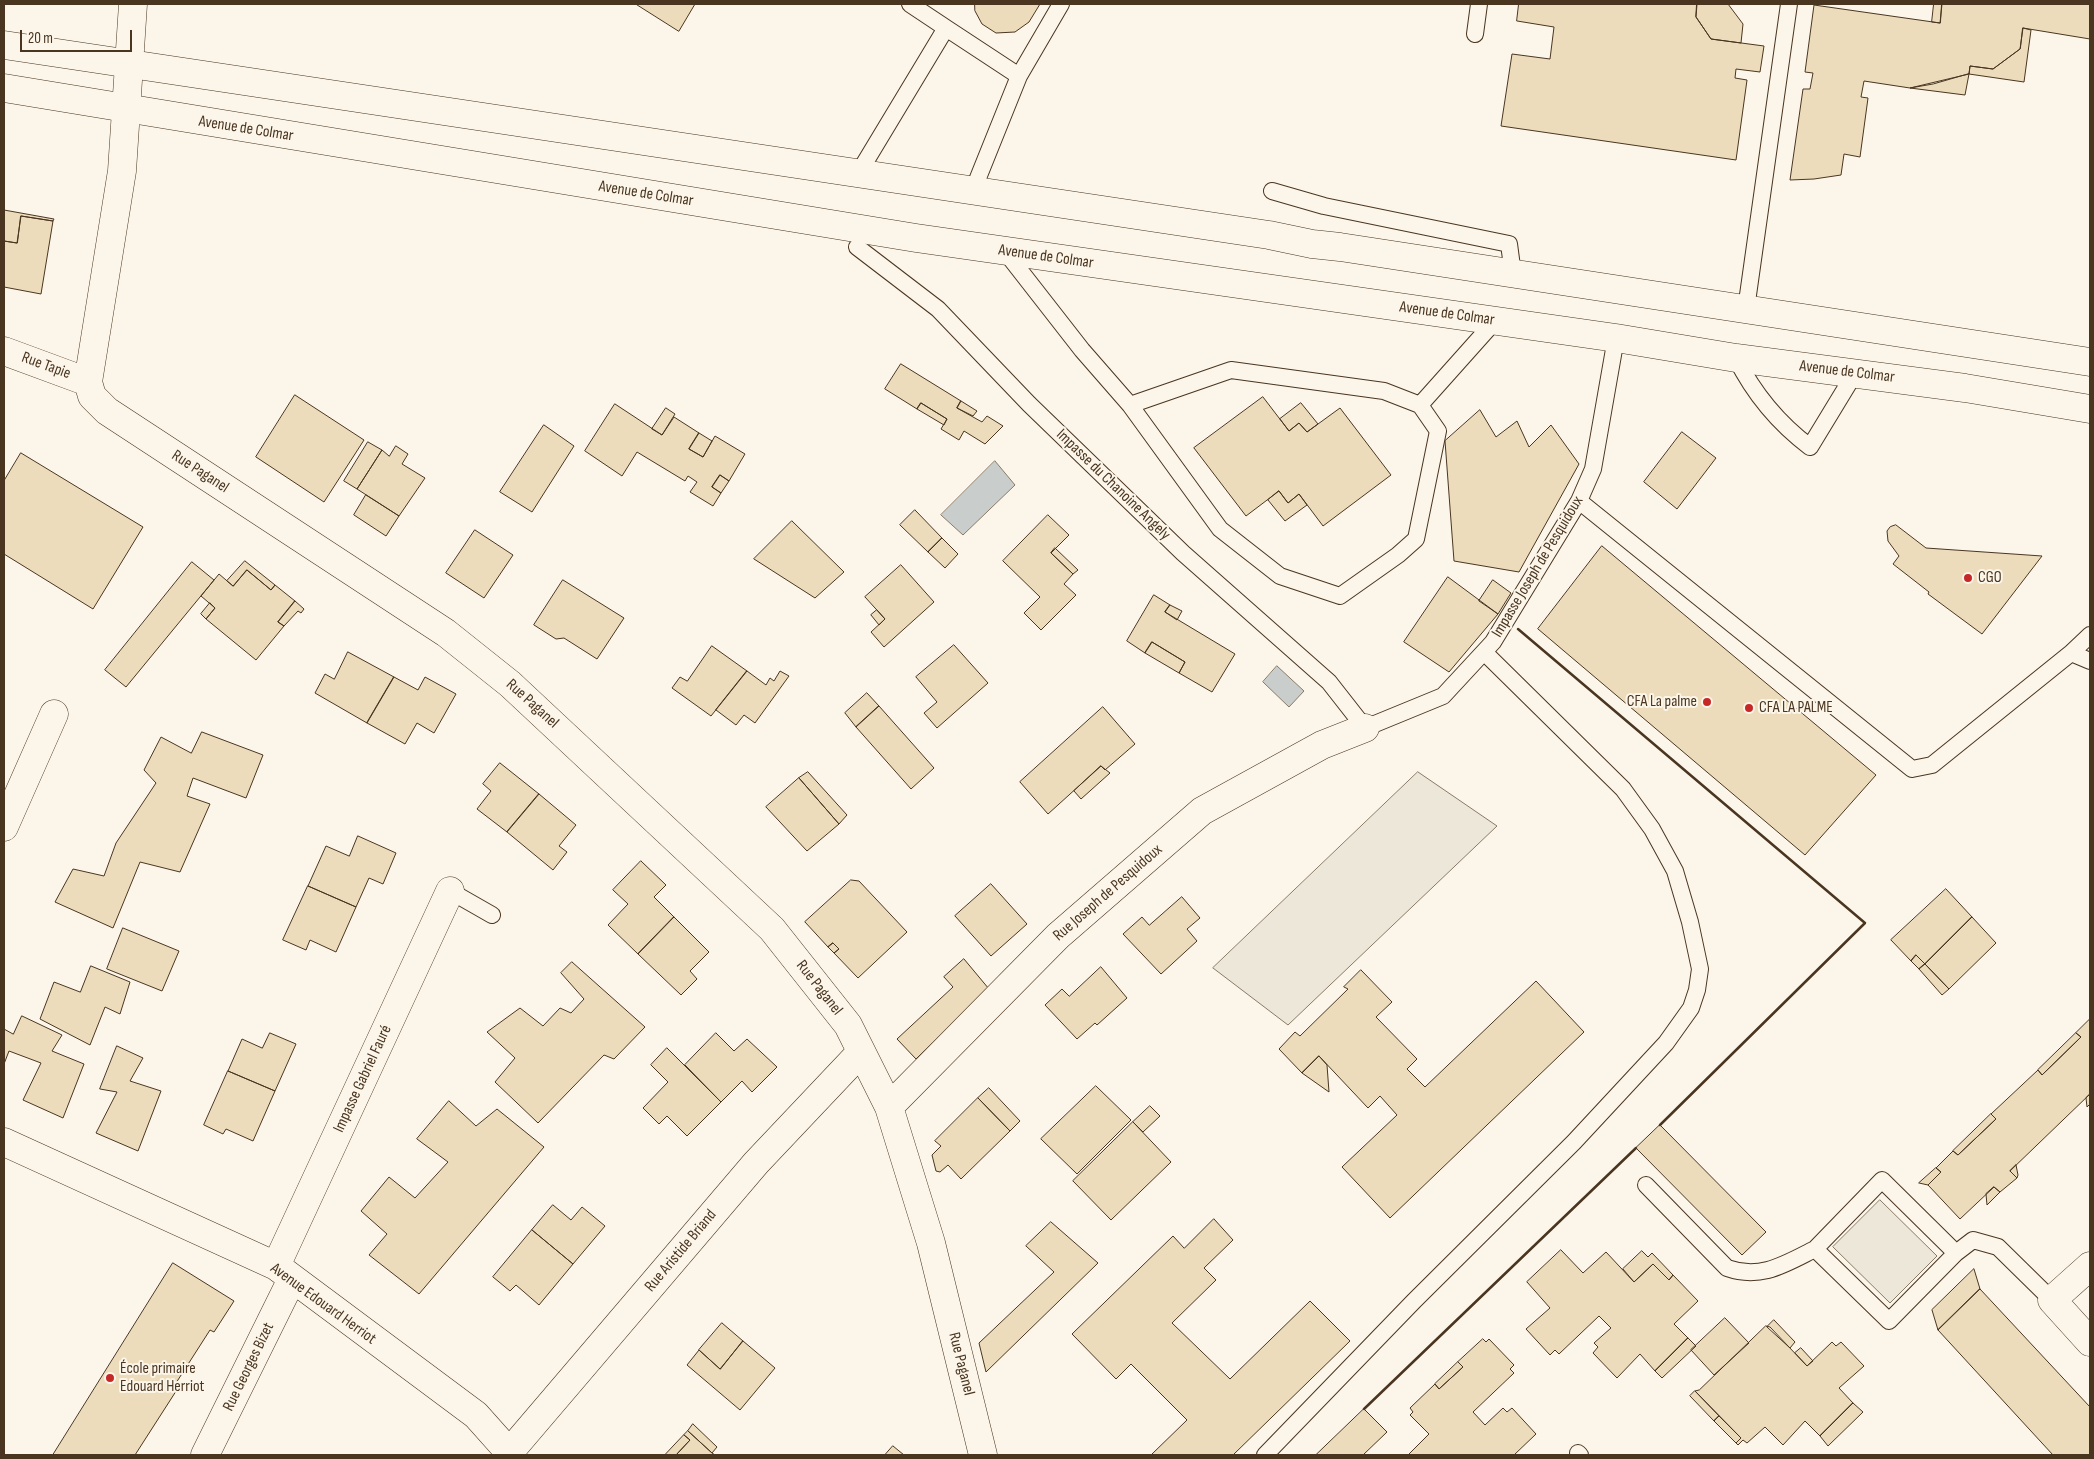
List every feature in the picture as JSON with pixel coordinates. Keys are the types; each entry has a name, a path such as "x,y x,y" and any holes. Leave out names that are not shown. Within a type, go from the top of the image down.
{"street":[{"path":"88,382 122,171 133,4"},
{"path":"4,45 2090,362"},
{"name":"Avenue de Colmar","path":"4,88 1004,250 1616,338 1736,358 1965,388 2090,408"},
{"name":"Rue Tapie","path":"4,351 88,382"},
{"name":"Rue Paganel","path":"88,382 92,396 107,411 446,633 510,684 772,929 848,1025 888,1107 930,1243 984,1455"},
{"path":"4,827 54,714"},
{"name":"Rue Joseph de Pesquidoux","path":"888,1107 1058,936 1202,811 1322,745 1365,728"},
{"name":"Impasse Gabriel Fauré","path":"284,1273 450,891"},
{"name":"Rue Aristide Briand","path":"508,1454 756,1162 861,1052"},
{"name":"Avenue Edouard Herriot","path":"4,1142 284,1273 476,1415 508,1454"},
{"path":"2090,1266 2052,1300 2090,1342"},
{"name":"Rue Georges Bizet","path":"205,1455 284,1273"}],"lane":[{"path":"910,4 1019,76"},
{"path":"976,192 978,178 1019,76 1061,4"},
{"path":"1475,34 1478,4"},
{"path":"1744,309 1748,295 1789,4"},
{"path":"858,174 865,158 946,28"},
{"path":"1272,191 1324,206 1508,244 1514,274"},
{"name":"Impasse du Chanoine Angely","path":"857,247 938,309 1030,404 1166,537 1329,682 1365,728"},
{"path":"1004,250 1082,350 1130,405 1220,529 1280,576 1340,596 1398,555 1416,539 1438,431 1420,405 1384,391 1231,370 1130,405"},
{"path":"1420,405 1496,321"},
{"name":"Impasse Joseph de Pesquidoux","path":"1365,728 1443,696 1494,642 1579,501 1593,469 1616,338"},
{"path":"1736,358 1745,377 1783,426 1810,447 1855,373"},
{"path":"1579,501 1912,769 1932,766 2072,653 2090,635"},
{"path":"1265,1455 1421,1294 1574,1142 1666,1043 1691,1008 1697,990 1700,970 1690,922 1675,870 1652,830 1623,789 1484,652"},
{"path":"2072,653 2090,661"},
{"path":"450,891 492,914"},
{"path":"1646,1185 1727,1268 1742,1274 1774,1270 1815,1249 1882,1180 1956,1253"},
{"path":"1815,1249 1889,1321 1956,1253 1973,1240 1998,1247 2054,1302"}],"shaded area":[{"path":"995,461 1015,485 963,535 941,515"},
{"path":"1277,666 1304,691 1289,707 1263,682"},
{"path":"1418,772 1497,826 1288,1025 1213,968"},
{"path":"1880,1200 1937,1256 1890,1303 1833,1247"}],"building":[{"path":"636,4 695,4 679,31"},
{"path":"975,4 1040,4 1029,22 1015,32 996,33 982,24 975,11"},
{"path":"1519,4 1697,4 1696,17 1711,39 1764,46 1760,72 1736,69 1735,78 1747,80 1736,160 1501,126 1512,54 1550,59 1554,27 1517,21"},
{"path":"1697,4 1728,4 1743,24 1741,43 1711,39 1696,17"},
{"path":"1934,4 1942,4 1940,23 1932,22"},
{"path":"1942,4 2090,4 2090,39 2023,28 2020,49 1993,69 1970,66 1969,74 1910,88 1864,81 1861,97 1868,98 1860,157 1844,154 1841,175 1790,180 1803,89 1810,89 1813,73 1805,72 1814,5 1940,23"},
{"path":"2023,28 2031,30 2024,82 1969,74 1970,66 1993,69 2020,49"},
{"path":"1969,74 1965,95 1910,88 1933,84"},
{"path":"4,210 54,219 53,221 21,216 17,243 4,241"},
{"path":"21,216 53,221 41,294 4,287 4,241 17,243"},
{"path":"901,364 961,401 957,408 982,422 987,416 1003,426 985,444 964,431 959,440 941,429 947,419 921,403 917,409 885,389"},
{"path":"295,395 364,440 324,502 256,457"},
{"path":"1263,397 1289,431 1299,423 1307,432 1340,408 1391,475 1323,526 1299,494 1288,503 1279,491 1246,516 1194,448"},
{"path":"961,401 977,411 973,416 957,408"},
{"path":"921,403 947,419 944,425 917,409"},
{"path":"1301,403 1318,424 1307,432 1299,423 1289,431 1280,419"},
{"path":"615,404 662,435 674,417 699,433 689,449 703,457 715,436 745,454 729,481 720,475 712,487 721,493 713,506 690,492 697,482 688,476 685,481 637,452 622,476 585,451"},
{"path":"666,408 675,414 662,435 652,429"},
{"path":"1480,410 1496,437 1517,421 1529,447 1551,425 1579,464 1519,572 1454,561 1445,441"},
{"path":"544,425 574,446 532,512 500,492"},
{"path":"1682,432 1716,458 1677,509 1644,482"},
{"path":"699,433 712,441 703,457 689,449"},
{"path":"368,442 382,450 357,489 344,481"},
{"path":"396,446 408,454 402,464 425,478 399,516 357,489 382,450 389,456"},
{"path":"21,453 143,527 93,609 4,554 4,481"},
{"path":"720,475 729,481 721,493 712,487"},
{"path":"1279,491 1288,503 1299,494 1307,505 1285,521 1268,500"},
{"path":"366,495 399,516 386,536 354,515"},
{"path":"915,510 942,538 928,552 900,525"},
{"path":"1048,515 1069,535 1051,553 1073,574 1064,584 1076,595 1041,630 1024,613 1040,597 1003,561"},
{"path":"792,521 844,572 815,598 754,559"},
{"name":"CGO","path":"1896,525 1926,548 2042,556 1982,634 1928,594 1929,592 1893,564 1899,556 1888,541 1887,531 1890,527"},
{"path":"475,530 513,555 484,598 446,573"},
{"path":"942,538 958,554 945,568 928,552"},
{"name":"CFA La palme","path":"1602,546 1876,775 1805,855 1538,629"},
{"path":"1055,548 1078,570 1073,574 1051,553"},
{"path":"245,561 275,585 271,590 247,570 233,586 227,581"},
{"path":"192,562 214,580 126,687 105,670"},
{"path":"901,565 934,602 884,647 871,632 885,619 865,597"},
{"path":"247,570 271,590 275,585 295,601 278,622 284,626 256,660 206,619 215,608 201,596 219,574 233,586"},
{"path":"1448,577 1498,614 1449,672 1404,642"},
{"path":"563,580 624,618 597,659 564,638 556,639 534,625"},
{"path":"1493,580 1511,593 1498,614 1479,601"},
{"path":"1154,595 1170,605 1165,612 1235,654 1212,692 1179,673 1185,662 1152,642 1145,653 1127,641"},
{"path":"295,601 304,609 301,613 298,611 284,626 278,622"},
{"path":"210,603 215,608 206,619 201,614"},
{"path":"1170,605 1182,611 1177,620 1165,612"},
{"path":"877,610 885,619 879,625 871,615"},
{"path":"1152,642 1185,662 1179,673 1145,653"},
{"path":"954,645 988,683 937,728 924,713 937,702 916,677"},
{"path":"712,646 747,671 711,716 672,688 680,677 687,681"},
{"path":"348,652 394,677 367,723 315,693 325,674 334,679"},
{"path":"747,671 766,685 770,678 774,681 780,671 789,676 755,723 744,715 736,725 716,710"},
{"path":"394,677 418,690 425,677 456,694 434,733 417,723 405,744 367,723"},
{"path":"867,693 879,706 856,727 845,713"},
{"path":"879,706 934,768 911,789 856,727"},
{"path":"1103,707 1135,744 1105,770 1101,766 1048,814 1020,782"},
{"path":"202,732 263,755 246,798 193,778 187,796 210,804 180,872 140,862 113,928 55,902 73,869 104,876 116,843 156,783 144,770 161,737 191,753"},
{"path":"500,763 539,794 507,832 477,809 491,791 483,784"},
{"path":"1101,766 1110,773 1081,799 1074,791"},
{"path":"808,772 847,815 839,824 799,778"},
{"path":"799,778 839,824 807,851 766,807"},
{"path":"539,794 576,825 559,846 567,852 553,870 507,832"},
{"path":"358,836 396,853 383,884 369,878 356,907 308,886 326,846 349,856"},
{"path":"641,861 666,885 654,897 674,917 638,954 608,925 628,904 613,890"},
{"path":"851,880 859,881 907,932 858,978 834,953 839,949 833,943 828,947 805,922"},
{"path":"991,884 1027,924 991,956 955,916"},
{"path":"308,886 356,907 336,952 310,940 306,950 283,940"},
{"path":"1946,889 1972,917 1925,964 1916,955 1911,961 1891,940"},
{"path":"1182,897 1200,918 1187,929 1197,941 1161,974 1123,934 1142,917 1149,925"},
{"path":"674,917 709,952 690,971 697,979 681,995 638,954"},
{"path":"1972,917 1996,943 1949,989 1925,964"},
{"path":"123,928 179,951 162,991 107,969"},
{"path":"833,943 839,949 834,953 828,947"},
{"path":"1916,955 1925,964 1919,969 1911,961"},
{"path":"964,959 989,989 916,1059 897,1039 953,987 944,977"},
{"path":"572,962 645,1027 614,1059 604,1055 538,1123 495,1082 515,1058 487,1032 520,1008 543,1026 560,1008 571,1013 584,999 561,973"},
{"path":"1925,964 1949,989 1942,995 1919,969"},
{"path":"91,966 130,982 120,1014 105,1007 90,1045 40,1019 54,982 80,992"},
{"path":"1101,967 1127,998 1097,1025 1095,1023 1077,1039 1045,1005 1062,989 1069,996"},
{"path":"1361,970 1392,1002 1376,1017 1417,1059 1407,1069 1425,1087 1536,981 1584,1032 1390,1218 1342,1167 1397,1115 1380,1096 1368,1108 1319,1056 1302,1073 1279,1049 1295,1032 1300,1036 1348,989 1344,987"},
{"path":"22,1016 62,1035 52,1051 84,1064 63,1118 23,1100 41,1063 9,1051 4,1064 4,1029 13,1034"},
{"path":"2090,1019 2090,1094 2010,1171 2017,1178 2000,1192 1994,1187 1960,1219 1928,1185 1941,1172 1936,1168 1953,1151 1958,1155 1996,1119 1991,1114 2038,1070 2042,1075 2081,1037 2076,1033"},
{"path":"270,1033 296,1044 275,1091 228,1071 242,1039 262,1048"},
{"path":"716,1033 734,1051 747,1039 777,1067 752,1092 742,1081 721,1102 685,1065"},
{"path":"2076,1033 2081,1037 2042,1075 2038,1070"},
{"path":"117,1046 143,1058 130,1081 161,1091 138,1151 96,1133 117,1092 100,1089"},
{"path":"667,1048 721,1102 687,1136 667,1116 659,1124 643,1108 668,1082 651,1065"},
{"path":"1319,1056 1327,1065 1329,1092 1302,1073"},
{"path":"228,1071 275,1091 253,1141 226,1129 223,1134 204,1125"},
{"path":"1096,1086 1131,1120 1077,1174 1041,1139"},
{"path":"989,1088 1020,1121 1010,1131 978,1098"},
{"path":"2090,1094 2090,1104 2087,1107 2086,1098"},
{"path":"978,1098 1010,1131 961,1179 948,1165 940,1172 936,1171 932,1155 941,1146 935,1141"},
{"path":"449,1101 476,1126 497,1109 544,1147 419,1294 369,1255 387,1234 361,1211 389,1177 415,1198 448,1162 417,1139"},
{"path":"1150,1106 1160,1116 1143,1132 1133,1122"},
{"path":"1991,1114 1996,1119 1958,1155 1953,1151"},
{"path":"1133,1122 1171,1162 1111,1220 1073,1181"},
{"path":"1660,1125 1766,1232 1742,1255 1636,1148"},
{"path":"2016,1165 2018,1175 2017,1178 2010,1171"},
{"path":"1936,1168 1941,1172 1928,1185 1919,1183"},
{"path":"1994,1187 2000,1192 1987,1205 1986,1194"},
{"path":"553,1205 571,1220 582,1207 605,1226 573,1264 532,1230"},
{"path":"1214,1219 1233,1240 1204,1268 1216,1280 1172,1323 1230,1379 1310,1301 1350,1341 1233,1455 1151,1455 1187,1420 1131,1364 1116,1379 1072,1334 1173,1236 1184,1248"},
{"path":"1051,1222 1098,1263 986,1372 979,1343 1054,1272 1026,1246"},
{"path":"532,1230 573,1264 539,1305 516,1285 510,1291 493,1277"},
{"path":"1561,1250 1583,1273 1606,1252 1634,1282 1653,1264 1669,1280 1673,1275 1698,1301 1674,1324 1688,1338 1655,1371 1640,1354 1617,1378 1593,1353 1598,1347 1594,1343 1611,1328 1599,1316 1559,1354 1555,1350 1550,1355 1526,1329 1550,1308 1527,1282"},
{"path":"1642,1251 1648,1257 1652,1253 1673,1275 1669,1280 1653,1264 1634,1282 1623,1269"},
{"path":"173,1263 234,1301 214,1332 210,1330 176,1383 180,1385 135,1455 53,1455"},
{"path":"1974,1269 1980,1289 1938,1330 1932,1310"},
{"path":"1980,1289 2090,1407 2090,1455 2053,1455 1938,1330"},
{"path":"1725,1318 1749,1343 1714,1375 1691,1350"},
{"path":"1774,1320 1795,1342 1790,1348 1767,1327"},
{"path":"722,1323 743,1341 720,1369 699,1350"},
{"path":"1766,1326 1770,1327 1807,1366 1832,1342 1836,1346 1841,1342 1864,1366 1839,1388 1853,1403 1820,1436 1805,1421 1783,1445 1765,1427 1747,1443 1743,1440 1738,1445 1736,1443 1741,1438 1695,1391 1699,1390"},
{"path":"1688,1338 1696,1346 1662,1378 1655,1371"},
{"path":"1483,1339 1486,1342 1489,1339 1514,1365 1510,1369 1514,1373 1473,1412 1485,1425 1503,1408 1507,1412 1512,1408 1536,1434 1514,1455 1409,1454 1429,1434 1410,1415 1413,1412 1410,1408 1435,1384 1439,1389 1463,1367 1458,1362"},
{"path":"743,1341 775,1368 740,1410 687,1365 699,1350 720,1369"},
{"path":"1801,1348 1813,1361 1807,1366 1795,1353"},
{"path":"1458,1362 1463,1367 1439,1389 1435,1384"},
{"path":"1695,1391 1719,1416 1714,1421 1690,1396"},
{"path":"1853,1403 1863,1412 1828,1446 1820,1436"},
{"path":"1364,1409 1387,1432 1363,1455 1316,1455"},
{"path":"1719,1416 1741,1438 1736,1443 1714,1421"},
{"path":"693,1424 717,1447 712,1453 688,1431"},
{"path":"688,1431 715,1455 676,1455 690,1440 684,1435"},
{"path":"684,1435 690,1440 676,1455 665,1455"},
{"path":"893,1446 904,1455 885,1455"}],"wall":[{"path":"1518,629 1865,923 1660,1125"},
{"path":"1364,1409 1636,1148"}],"place":[{"name":"CGO","path":"1968,578"},
{"name":"CFA La palme","path":"1707,702"},
{"name":"CFA LA PALME","path":"1749,708"},
{"name":"École primaire Edouard Herriot","path":"110,1378"}]}
